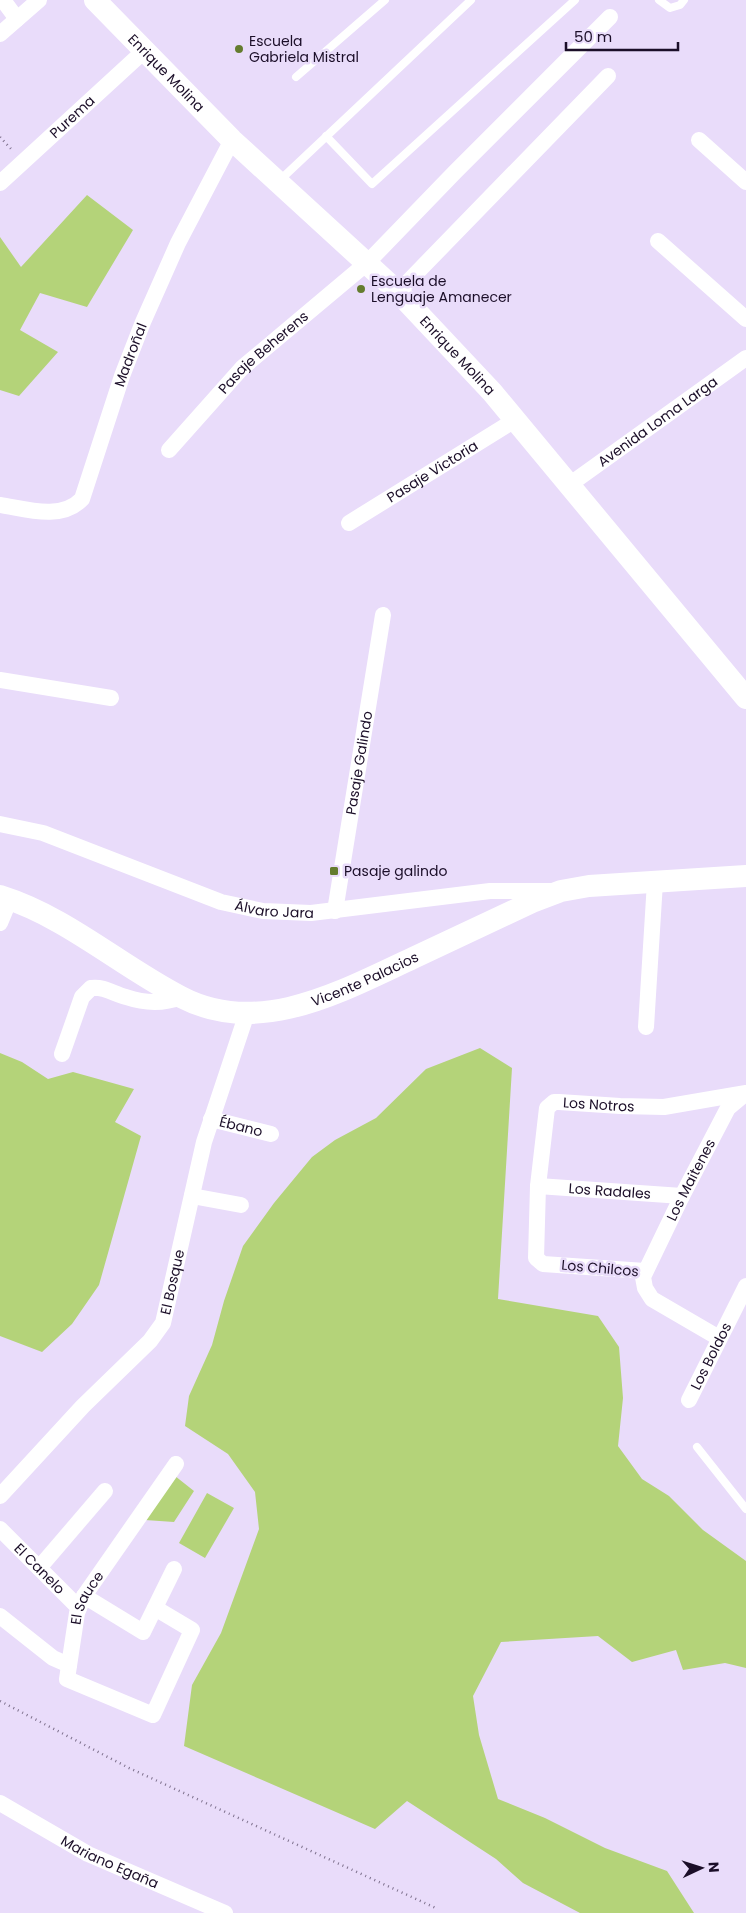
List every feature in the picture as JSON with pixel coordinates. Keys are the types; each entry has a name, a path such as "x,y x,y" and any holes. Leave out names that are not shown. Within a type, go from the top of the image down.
{"main road":[{"name":"Enrique Molina","path":"95,0 232,140 398,292 492,392 746,698"},
{"name":"Vicente Palacios","path":"5,898 47,915 181,997 206,1007 247,1013 278,1011 319,1000 532,902 561,891 589,886 746,876"}],"street":[{"path":"3,0 17,19"},
{"path":"0,34 39,0"},
{"name":"Pasaje Beherens","path":"168,450 242,368 367,264 455,172 610,17"},
{"name":"Purema","path":"0,183 144,51"},
{"path":"398,292 608,76"},
{"name":"Madroñal","path":"0,505 59,512 72,508 82,499 122,376 143,322 178,243 232,140"},
{"path":"699,140 746,182"},
{"path":"658,241 746,319"},
{"name":"Avenida Loma Larga","path":"569,485 746,358"},
{"name":"Pasaje Victoria","path":"349,523 515,420"},
{"name":"Pasaje Galindo","path":"335,911 383,615"},
{"path":"0,680 111,698"},
{"name":"Álvaro Jara","path":"0,824 43,833 221,902 242,908 287,913 335,911 490,892 561,891"},
{"path":"646,1027 655,882"},
{"path":"0,923 5,898"},
{"path":"62,1054 82,997 91,988 102,988 125,997 153,1002 163,1002 181,997"},
{"name":"El Bosque","path":"0,1496 83,1406 157,1332 166,1314 211,1119 247,1013"},
{"name":"Los Notros","path":"538,1261 535,1254 538,1186 546,1112 547,1108 554,1102 664,1106 745,1094"},
{"name":"Los Maitenes","path":"645,1271 728,1108 745,1094"},
{"name":"Ébano","path":"211,1119 271,1134"},
{"name":"Los Radales","path":"538,1186 682,1196"},
{"path":"192,1196 241,1205"},
{"name":"Los Chilcos","path":"538,1261 543,1264 645,1271 645,1288 652,1299 720,1338"},
{"name":"Los Boldos","path":"689,1400 746,1286"},
{"name":"El Sauce","path":"68,1672 82,1602 176,1464"},
{"path":"39,1568 105,1491"},
{"name":"El Canelo","path":"0,1529 39,1568 82,1602 143,1632 155,1608"},
{"path":"0,1616 68,1672 153,1715 192,1630 155,1608 174,1569"},
{"name":"Mariano Egaña","path":"0,1803 88,1854 225,1913"}],"lane":[{"path":"296,77 385,0"},
{"path":"277,182 471,0"},
{"path":"326,136 372,184 575,0"},
{"path":"659,0 670,8 680,5 684,0"},
{"path":"697,1447 746,1509"}],"path":[{"path":"0,137 23,162"},
{"path":"0,1701 129,1768 438,1909"}],"green space":[{"path":"87,195 133,230 87,307 40,293 20,330 58,352 19,396 0,390 0,237 21,267"},
{"path":"480,1048 512,1068 498,1299 598,1316 619,1347 623,1398 618,1446 642,1479 669,1496 703,1530 746,1561 746,1668 725,1663 683,1670 676,1650 632,1662 598,1636 501,1642 473,1696 479,1735 498,1799 545,1818 605,1848 667,1871 694,1913 580,1913 523,1883 496,1859 407,1801 375,1829 184,1746 192,1685 221,1633 259,1529 255,1492 228,1454 185,1426 189,1396 212,1345 224,1301 243,1246 274,1203 312,1157 335,1140 376,1118 426,1069"},
{"path":"0,1053 22,1062 48,1079 73,1072 134,1089 115,1122 141,1136 99,1285 72,1324 42,1352 0,1336"},
{"path":"175,1476 194,1491 174,1522 145,1520"},
{"path":"207,1493 234,1508 205,1558 179,1543"}],"place":[{"name":"Escuela Gabriela Mistral","path":"239,49"},
{"name":"Escuela de Lenguaje Amanecer","path":"361,289"},
{"name":"Pasaje galindo","path":"334,871"}]}
